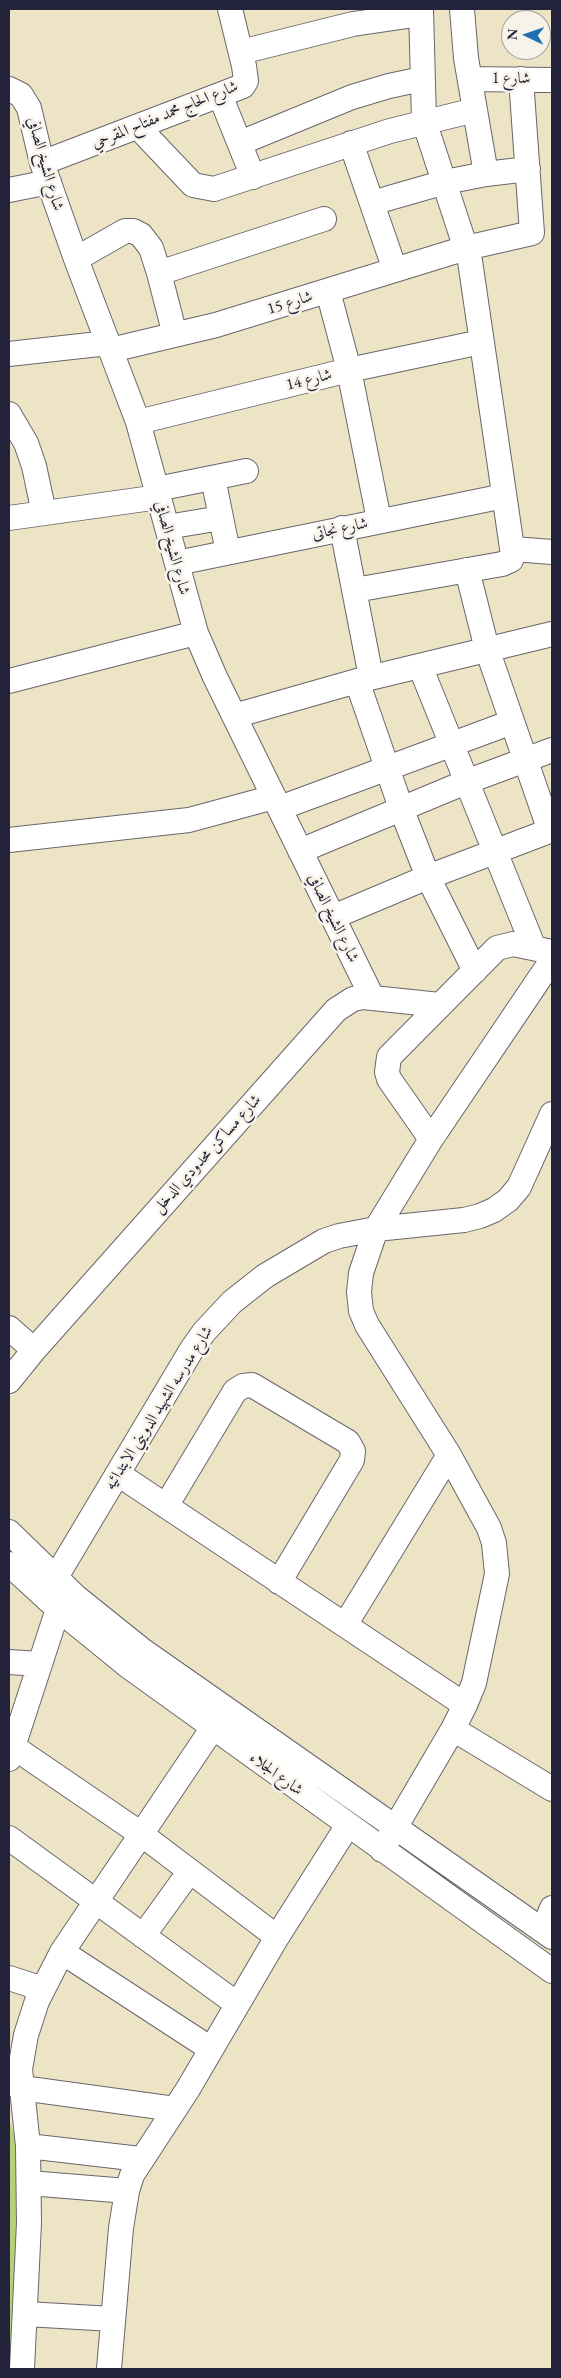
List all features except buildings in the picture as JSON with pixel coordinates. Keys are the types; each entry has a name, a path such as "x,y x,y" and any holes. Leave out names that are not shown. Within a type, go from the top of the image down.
{"street":[{"name":"شارع الحاج محمد مفتاح المقرحي","path":"9,190 138,127 243,86 246,81 230,9"},
{"path":"462,9 470,79 486,174"},
{"path":"241,52 353,24 421,11 424,121 466,248 474,286 513,549 511,560 508,563 354,590"},
{"path":"240,143 352,97 422,78"},
{"name":"شارع 1","path":"470,79 552,80"},
{"path":"372,203 445,182 486,174 528,169 521,79"},
{"name":"شارع الشيخ الصافي","path":"9,89 21,95 26,101 46,173 76,259 138,422 196,633 234,716 372,997"},
{"path":"220,95 253,178"},
{"path":"138,127 194,185 214,189 253,178 351,143 424,121 475,110"},
{"path":"351,143 395,270"},
{"name":"شارع 15","path":"9,354 109,347 175,335 328,291 466,248 532,232 528,169"},
{"path":"159,273 324,219"},
{"path":"76,259 125,231 134,231 146,240 159,273 175,335"},
{"path":"328,291 349,370 379,520"},
{"name":"شارع 14","path":"138,422 349,370 481,342"},
{"path":"10,420 26,443 34,466 44,513"},
{"path":"9,518 158,493 246,471"},
{"path":"213,478 228,552"},
{"name":"شارع نجاتى","path":"177,563 379,520 504,496"},
{"path":"167,527 221,518"},
{"path":"342,528 354,590 364,679 387,768 428,877 474,971"},
{"path":"513,549 552,552"},
{"path":"333,917 428,877 551,831 524,760 487,649 467,570"},
{"path":"9,681 196,633"},
{"path":"234,716 364,679 552,634"},
{"path":"420,666 494,852 546,953"},
{"path":"9,840 189,820 277,803 387,768 512,722"},
{"path":"300,851 401,808 552,750"},
{"path":"431,1139 389,1079 386,1064 389,1057 502,945 513,944 546,953"},
{"path":"382,1850 453,1729 474,1683 495,1589 496,1558 489,1528 449,1455 372,1335 361,1310 359,1292 361,1274 376,1229 546,953"},
{"name":"شارع مساكن محدودي الدخل","path":"9,1381 34,1350 336,1010 353,999 372,997 440,1005"},
{"name":"شارع مدرسه الشهيد الدويني الابتدائيه","path":"56,1577 192,1349 213,1322 232,1302 265,1276 324,1241 354,1232 464,1220 494,1210 508,1200 518,1187 552,1114"},
{"path":"9,1328 34,1350"},
{"path":"166,1506 235,1391 243,1386 252,1385 348,1442 353,1451 352,1460 279,1582"},
{"path":"345,1625 449,1455"},
{"path":"118,1474 465,1705"},
{"name":"شارع الجلاء","path":"9,1532 56,1577 134,1644 548,1934"},
{"name":"شارع الجلاء","path":"12,1570 128,1666 552,1971"},
{"path":"58,1609 10,1753 141,1834 277,1937"},
{"path":"9,1662 40,1664"},
{"path":"22,2369 26,2314 29,2183 28,2146 16,2085 21,2054 34,2010 62,1952 212,1728"},
{"path":"453,1729 552,1789"},
{"path":"109,2369 121,2228 127,2191 140,2160 175,2109 277,1937 348,1825"},
{"path":"9,1838 237,2004"},
{"path":"143,1936 190,1871"},
{"path":"548,1934 552,1908"},
{"path":"62,1952 211,2049"},
{"path":"9,1978 43,1989"},
{"path":"16,2085 175,2109"},
{"path":"28,2146 140,2160"},
{"path":"29,2183 127,2191"},
{"path":"26,2314 113,2319"}],"green space":[{"path":"9,2119 18,2147 16,2369 9,2369"}]}
